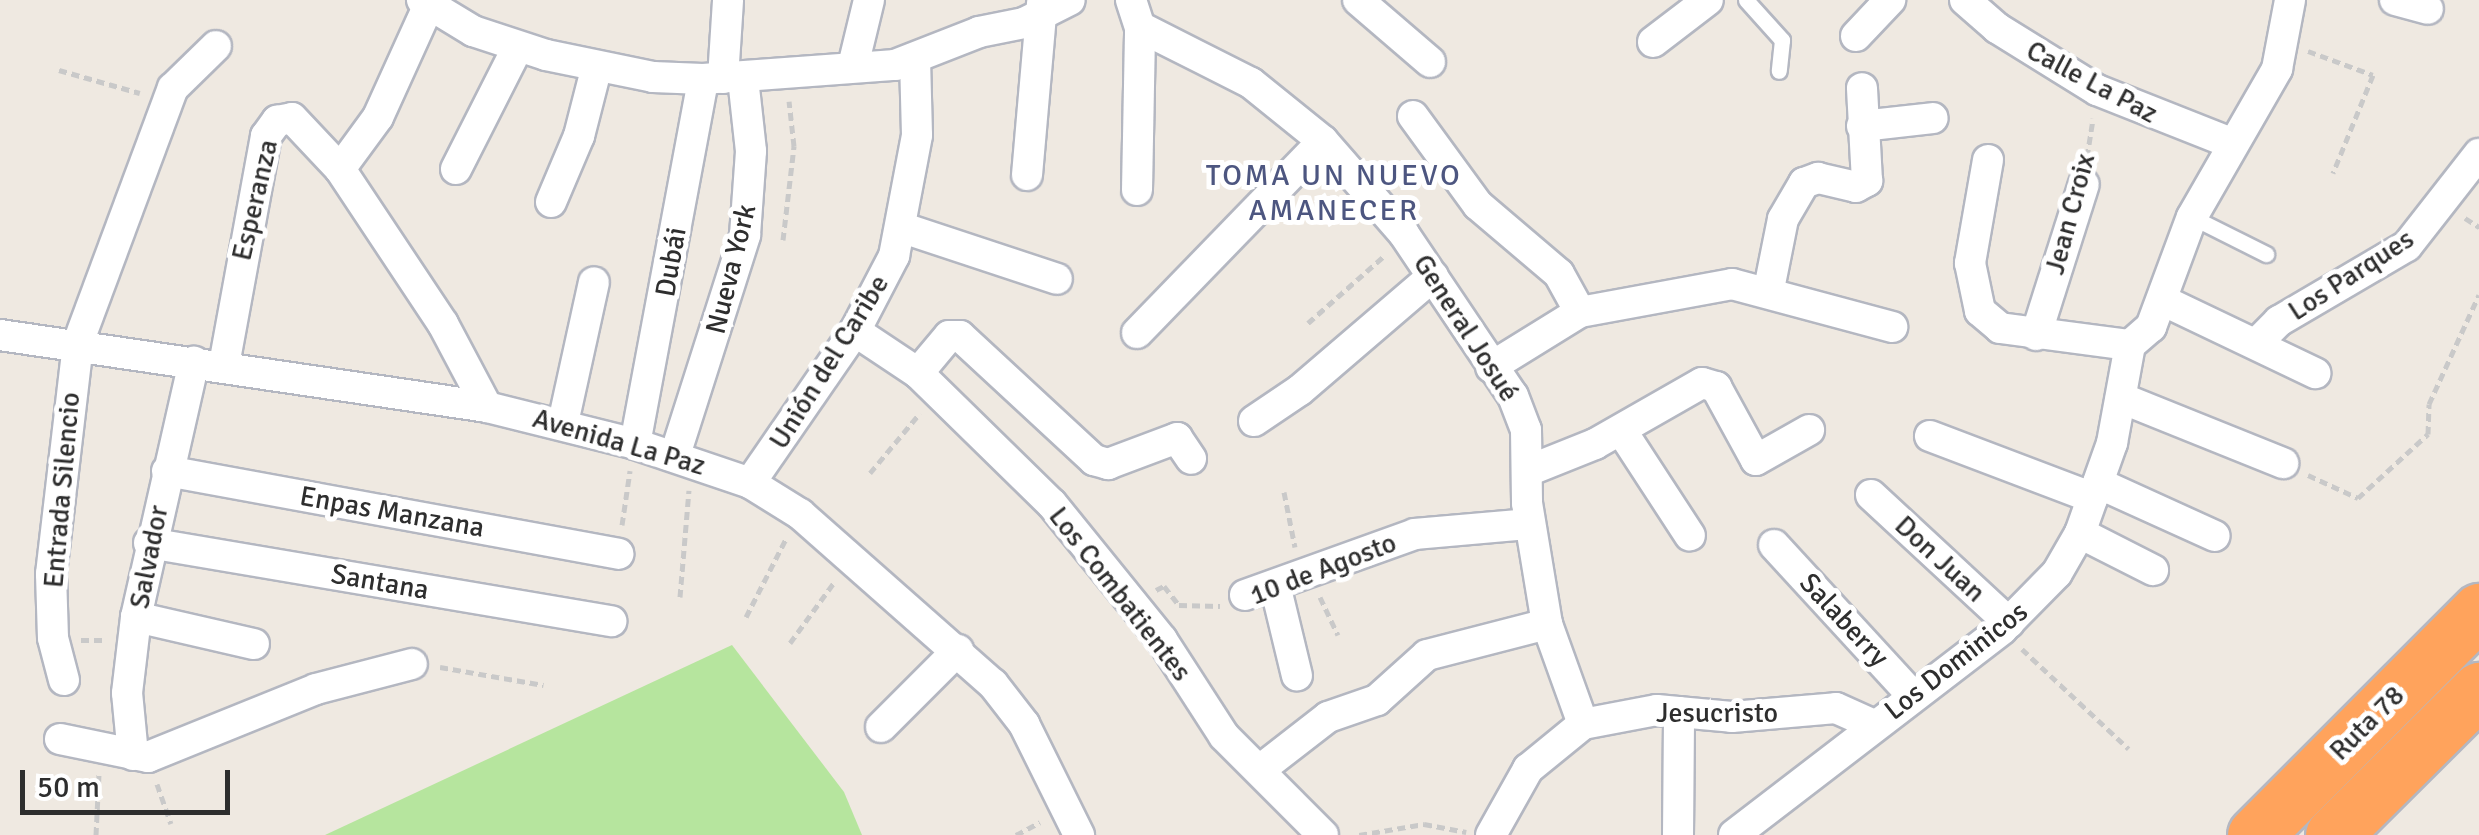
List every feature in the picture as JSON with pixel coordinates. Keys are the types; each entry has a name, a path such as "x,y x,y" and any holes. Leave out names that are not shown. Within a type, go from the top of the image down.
{"highway":[{"name":"Ruta 78","path":"2256,835 2479,611"},
{"name":"Ruta 78","path":"2333,835 2479,690"}],"street":[{"path":"723,78 728,0"},
{"path":"853,66 869,0"},
{"path":"340,168 378,117 427,2 518,47 597,66 723,78 915,59 953,40 1070,0"},
{"path":"1358,0 1430,62"},
{"path":"1653,42 1708,0"},
{"path":"1856,36 1890,0"},
{"name":"Calle La Paz","path":"1966,0 1997,28 2097,90 2231,143"},
{"name":"Los Dominicos","path":"1734,835 1789,799 1874,725 2040,596 2080,532 2122,398 2130,345 2151,326 2192,217 2286,43 2290,0"},
{"path":"2395,0 2428,8"},
{"path":"1026,175 1041,8"},
{"path":"1135,14 1136,190"},
{"name":"General Josué","path":"1135,14 1250,82 1324,141 1404,234 1520,412 1530,470 1530,524 1547,624 1583,724"},
{"name":"Entrada Silencio","path":"64,680 53,638 62,442 78,342 167,102 180,79 216,46"},
{"path":"456,169 518,47"},
{"name":"Unión del Caribe","path":"750,483 855,331 904,228 917,135 915,59"},
{"path":"551,202 580,136 597,66"},
{"name":"Dubái","path":"635,444 723,78"},
{"name":"Nueva York","path":"685,459 745,236 751,151 723,78"},
{"path":"1769,289 1783,219 1804,182 1818,178 1856,187 1866,181 1862,88"},
{"path":"1413,116 1478,205 1559,274 1580,312"},
{"name":"Esperanza","path":"209,363 271,127 292,118 340,168 443,324 488,408"},
{"path":"1862,126 1933,118"},
{"path":"1137,333 1324,141"},
{"name":"Los Parques","path":"2256,344 2279,321 2407,246 2479,154"},
{"path":"1988,160 1970,263 1980,311 2000,328 2036,336 2130,345"},
{"name":"Jean Croix","path":"2036,336 2084,184"},
{"path":"904,228 1057,279"},
{"path":"1254,421 1300,390 1433,276"},
{"path":"563,423 594,282"},
{"path":"1491,367 1580,312 1732,284 1769,289 1892,327"},
{"path":"2162,300 2315,373"},
{"name":"Los Combatientes","path":"855,331 928,382 1052,504 1114,576 1131,607 1162,640 1224,736 1323,835"},
{"name":"Avenida La Paz","path":"0,335 78,342 488,408 563,423 750,483 800,514 958,650 1024,724 1079,835"},
{"path":"928,382 949,336 960,336 1094,460 1108,464 1177,438 1192,459"},
{"name":"Salvador","path":"128,753 128,692 150,544 167,470 209,363"},
{"path":"1530,470 1622,430 1668,399 1710,383 1756,460 1809,430"},
{"path":"2122,398 2283,463"},
{"path":"1622,430 1690,536"},
{"path":"1930,436 2095,490 2215,536"},
{"name":"Enpas Manzana","path":"167,470 618,554"},
{"name":"Don Juan","path":"1870,495 2006,626"},
{"name":"10 de Agosto","path":"1245,595 1296,582 1415,534 1530,524"},
{"path":"2080,532 2153,570"},
{"name":"Santana","path":"150,544 611,621"},
{"name":"Salaberry","path":"1774,545 1913,696"},
{"path":"1296,582 1297,676"},
{"path":"1261,770 1328,718 1377,700 1427,655 1547,624"},
{"path":"135,628 254,644"},
{"path":"881,726 958,650"},
{"path":"60,739 128,753 316,689 412,664"},
{"name":"Jesucristo","path":"1583,724 1679,712 1770,716 1836,708 1874,725"},
{"path":"1678,835 1679,712"},
{"path":"1490,835 1528,769 1583,724"}],"lane":[{"path":"1746,0 1782,40 1779,71"},
{"path":"2192,217 2266,254"}],"path":[{"path":"2286,43 2373,75 2333,173"},
{"path":"59,70 167,102"},
{"path":"783,240 794,146 786,73"},
{"name":"Jean Croix","path":"2084,184 2097,90"},
{"path":"1308,323 1404,234"},
{"path":"2283,463 2358,498 2428,434 2429,404 2479,296"},
{"path":"870,473 928,382"},
{"path":"680,597 685,459"},
{"path":"1284,492 1296,582 1338,635"},
{"path":"746,618 800,514"},
{"path":"790,643 850,558"},
{"name":"10 de Agosto","path":"1131,607 1164,586 1182,606 1226,606 1245,595"},
{"path":"2006,626 2129,748"},
{"path":"53,638 135,628"},
{"path":"412,664 543,685"},
{"path":"128,753 172,824"},
{"path":"96,835 128,753"},
{"path":"1359,835 1424,824 1479,835"}],"green space":[{"path":"732,645 844,792 862,835 325,835"}],"district":[{"name":"TOMA UN NUEVO AMANECER","path":"1334,193"}]}
